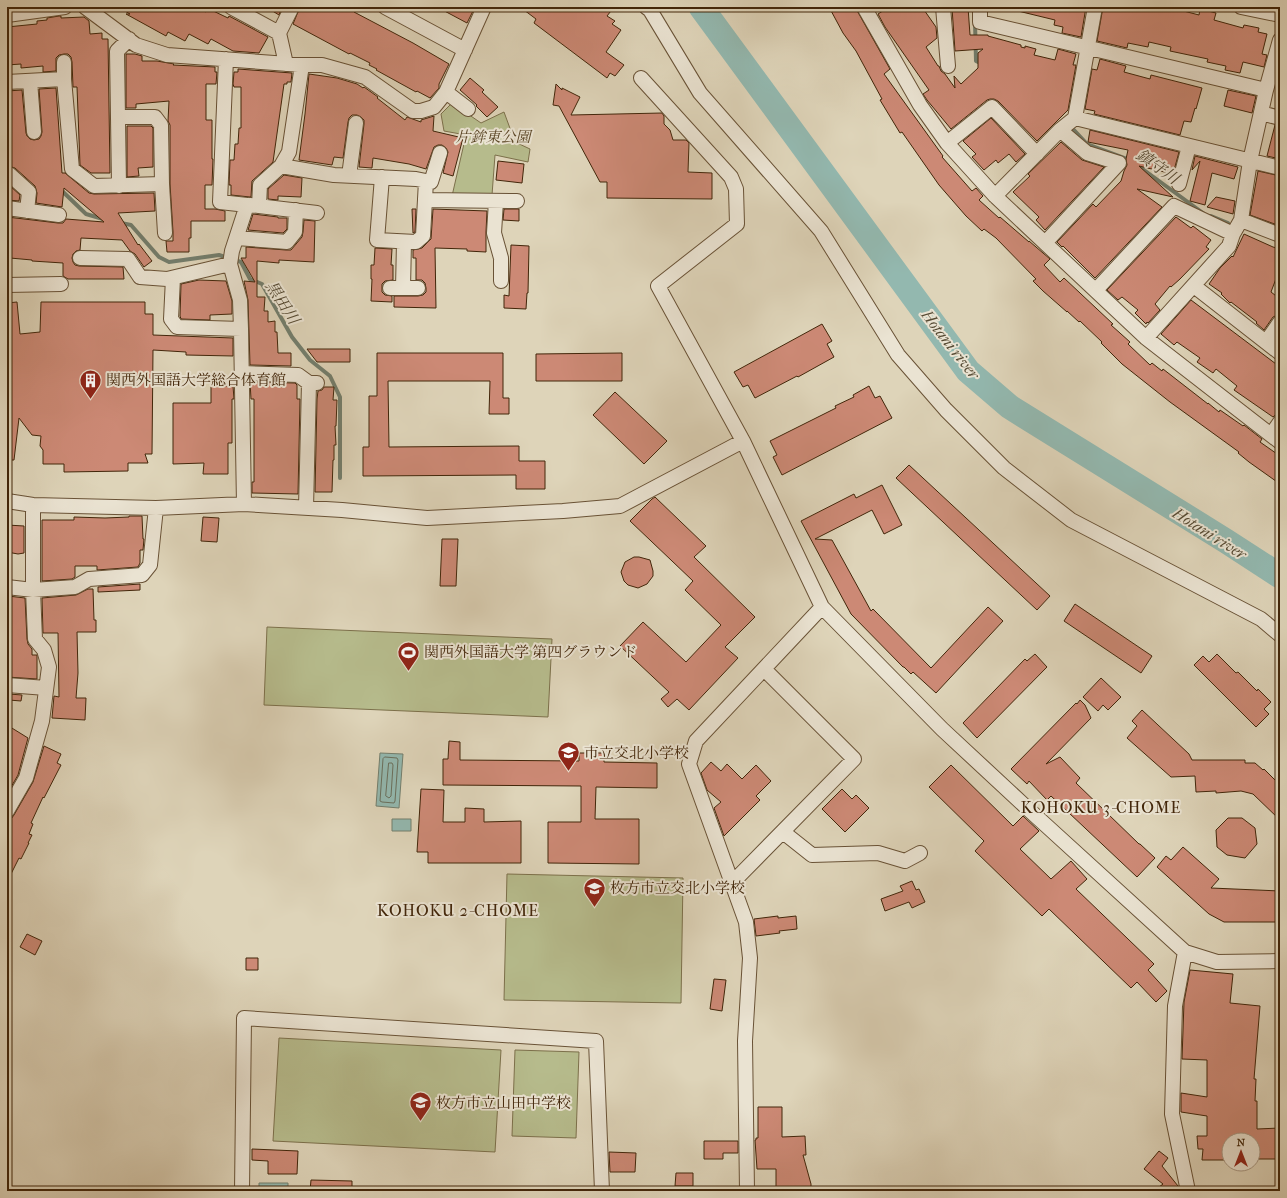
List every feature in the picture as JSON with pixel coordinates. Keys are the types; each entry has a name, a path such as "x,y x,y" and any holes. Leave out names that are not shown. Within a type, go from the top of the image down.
{"street":[{"path":"7,15 65,7"},
{"path":"85,7 136,45 167,55 286,64 322,65 365,78 414,111 421,111 434,107 446,92 484,7"},
{"path":"231,7 279,33"},
{"path":"286,64 279,33 292,7"},
{"path":"385,7 464,50"},
{"path":"646,7 650,10 700,93 821,231 898,355 946,410 1004,468 1070,520 1260,619 1280,635"},
{"path":"864,7 920,105 947,143 995,196 1146,338 1276,438 1280,422"},
{"path":"943,7 948,66"},
{"path":"980,7 980,22 1266,90"},
{"path":"995,196 1060,130 1075,118 1095,7"},
{"path":"1241,7 1280,15"},
{"path":"119,186 116,51 129,39"},
{"path":"1146,338 1229,246 1233,234 1241,220 1250,161 1266,90 1277,67 1280,40"},
{"path":"226,59 220,202 317,213"},
{"path":"64,62 64,79 72,169 94,186 162,184"},
{"path":"244,504 242,329 240,300 230,259 236,238 253,206 260,184 281,166 289,152 302,65"},
{"path":"640,78 731,177 736,189 737,224 658,286 743,441 822,607 942,729 1185,952 1217,962 1280,961"},
{"path":"7,82 64,79"},
{"path":"30,81 34,132"},
{"path":"446,92 468,109"},
{"path":"947,143 992,107 1037,154"},
{"path":"1261,113 1280,118"},
{"path":"118,117 156,117 161,125 165,233"},
{"path":"1075,118 1280,168"},
{"path":"349,176 356,123"},
{"path":"1045,243 1119,164 1087,153 1060,130"},
{"path":"1179,184 1189,146"},
{"path":"281,166 334,175 416,179 431,182 440,154"},
{"path":"7,174 10,174 29,192 27,211"},
{"path":"382,177 377,240 416,242 423,236 426,181"},
{"path":"425,200 517,202"},
{"path":"496,201 494,233 501,258 501,280"},
{"path":"1096,290 1174,206 1233,234"},
{"path":"7,208 59,215"},
{"path":"236,238 287,242 295,232 296,210"},
{"path":"1241,220 1280,235"},
{"path":"404,242 397,288 418,288"},
{"path":"80,258 128,259 140,277 167,279 230,259"},
{"path":"173,278 171,319 177,327 242,329"},
{"path":"7,285 61,284"},
{"path":"1194,286 1280,353"},
{"path":"1266,342 1280,322"},
{"path":"242,373 298,375 314,383 306,508"},
{"path":"7,501 33,505 156,508 244,504 342,510 427,518 563,511 620,506 743,441"},
{"path":"7,811 26,778 42,721 49,667 44,650 34,639 33,505"},
{"path":"7,587 33,590 75,587 89,579 142,575 150,565 156,508"},
{"path":"747,1191 745,1041 750,958 746,922 688,764 696,741 822,607"},
{"path":"732,883 854,759 764,669"},
{"path":"7,685 46,688"},
{"path":"782,832 812,855 878,853 905,861 920,852"},
{"path":"1185,952 1175,1006 1172,1114 1188,1191"},
{"path":"242,1191 244,1018 596,1041 602,1191"}],"green space":[{"name":"片鉾東公園","path":"452,103 481,123 504,112 515,142 530,149 528,162 495,155 492,195 452,196 466,135 444,131 441,114"},
{"name":"関西外国語大学 第四グラウンド","path":"267,627 552,639 548,717 264,705"},
{"path":"507,874 683,878 681,1003 504,1000"},
{"path":"279,1038 501,1050 495,1152 273,1141"},
{"path":"515,1050 579,1052 576,1138 512,1136"}],"water":[{"path":"380,753 403,754 399,808 376,806"},
{"path":"392,819 411,819 411,831 392,831"},
{"path":"259,1183 288,1183 288,1191 259,1191"}],"building":[{"path":"118,7 198,7 206,12 207,8 228,18 229,16 268,37 259,53 233,51 211,39 208,44 189,34 185,41 168,32 166,36 126,14 130,14"},
{"path":"266,7 282,7 279,15"},
{"path":"300,7 348,7 355,10 354,12 413,43 449,64 439,84 439,88 430,98 417,91 416,92 376,70 377,69 369,65 370,63 350,53 349,54 293,24"},
{"path":"437,7 475,7 467,23"},
{"path":"520,7 614,7 607,16 615,21 612,24 621,30 606,52 624,65 615,76 610,73 607,78 534,23 536,19"},
{"path":"829,7 855,7 890,69 884,74 943,156 942,157 972,191 976,188 983,196 979,200 1050,259 1044,265 1060,282 1064,278 1113,324 1111,325 1130,342 1128,344 1150,365 1152,363 1162,371 1163,369 1219,412 1220,410 1243,426 1244,425 1262,439 1260,442 1280,456 1280,484 1170,402 1122,364 1080,321 1079,322 1067,312 1033,281 1036,279 996,238 984,229 982,231 966,216 939,185 902,132 900,133 880,100 882,99 856,51 843,33"},
{"path":"889,7 922,7 936,27 937,38 926,47 941,71 955,88 954,76 961,84 978,68 978,53 983,49 955,51 952,8 968,7 970,35 988,35 1021,45 1021,47 1025,48 1025,46 1036,49 1034,55 1055,60 1058,49 1076,54 1073,65 1076,65 1068,110 1037,141 998,101 994,99 987,100 951,129 923,94 929,90 885,27 878,14"},
{"path":"1018,7 1086,7 1081,37 1062,33 1063,27 1054,25 1055,20 1018,11"},
{"path":"1103,7 1168,7 1199,15 1200,9 1216,13 1214,20 1243,28 1244,25 1259,28 1258,32 1267,34 1262,54 1267,55 1264,67 1243,62 1240,73 1225,70 1226,66 1207,62 1208,59 1170,51 1171,47 1149,42 1148,47 1128,43 1127,48 1097,41"},
{"path":"61,16 61,18 84,17 89,21 90,34 102,33 102,39 108,39 110,173 91,173 80,165 77,87 73,87 71,57 68,54 59,55 56,58 56,71 43,72 43,66 21,68 21,64 7,65 7,27 37,24 37,21"},
{"path":"126,54 142,56 142,61 157,61 174,64 173,65 215,67 215,72 217,72 216,84 206,84 206,120 212,120 213,159 212,185 205,185 205,209 225,211 225,221 191,221 189,252 167,252 166,241 173,241 170,184 170,125 168,121 169,101 136,104 136,108 126,108"},
{"path":"1100,59 1126,66 1124,72 1150,79 1151,75 1202,88 1191,122 1184,121 1180,135 1094,114 1095,111 1085,109 1092,69 1097,70"},
{"path":"238,69 292,73 291,82 284,84 273,162 252,181 251,197 231,195 231,185 229,185 230,160 234,160 235,144 238,144 239,128 241,128 241,87 234,87 233,84 234,72 238,72"},
{"path":"309,74 337,78 357,84 363,88 364,87 405,120 407,117 421,122 421,120 434,116 433,131 463,138 453,176 443,173 448,152 442,145 434,147 426,169 409,164 373,158 372,168 359,167 364,120 357,115 352,115 349,118 343,158 334,157 332,165 299,160"},
{"path":"470,78 484,90 482,92 498,107 487,117 476,106 477,105 460,90"},
{"path":"556,84 562,90 562,88 580,97 571,115 662,113 664,116 664,124 670,130 673,140 686,140 689,143 688,172 712,173 712,199 607,198 607,182 600,182 559,106 553,105"},
{"path":"56,88 62,173 65,173 89,193 154,193 155,211 118,213 138,245 139,244 152,261 144,267 135,254 130,251 122,240 81,238 80,250 73,254 72,258 75,265 123,267 124,279 68,279 63,276 63,263 10,258 11,248 7,247 7,217 58,223 63,223 66,219 104,222 64,188 62,207 36,203 37,193 35,186 15,168 7,166 7,91 22,90 26,133 30,139 34,140 39,139 42,132 39,89"},
{"path":"1228,90 1256,96 1252,113 1224,106"},
{"path":"991,118 1025,154 1016,162 1009,154 998,163 996,160 984,170 972,157 976,154 963,141"},
{"path":"1275,125 1280,126 1280,159 1267,156"},
{"path":"127,126 151,126 153,128 153,167 138,168 139,176 127,177"},
{"path":"1090,130 1179,152 1173,174 1139,166 1173,197 1137,189 1162,207 1095,278 1063,246 1062,247 1057,242 1093,204 1096,207 1121,181 1127,165 1126,159 1128,150 1088,142"},
{"path":"1061,142 1082,160 1104,167 1045,230 1036,220 1039,217 1013,192 1030,176 1028,174"},
{"path":"1195,156 1238,167 1234,179 1212,173 1205,205 1190,201 1200,161 1192,170"},
{"path":"498,161 524,164 522,183 496,180"},
{"path":"1258,171 1280,176 1280,226 1250,215"},
{"path":"284,175 302,178 301,197 278,196 278,200 268,199 268,189"},
{"path":"9,185 20,195 19,201 7,200"},
{"path":"1216,197 1235,201 1233,214 1207,207"},
{"path":"412,209 416,209 415,232 413,233"},
{"path":"433,209 487,211 486,252 467,251 467,249 435,248 436,308 394,307 394,296 418,296 423,295 426,292 425,283 422,280 416,280 416,258 413,258 413,250 422,248 431,239"},
{"path":"504,209 519,209 519,221 503,220"},
{"path":"253,214 287,218 287,229 283,233 248,230"},
{"path":"1176,217 1191,228 1193,226 1211,240 1206,247 1209,249 1180,279 1171,287 1170,286 1155,304 1160,310 1146,324 1135,313 1138,310 1122,297 1118,300 1107,290"},
{"path":"304,220 315,221 314,262 279,260 279,263 257,261 257,297 265,297 264,311 268,311 268,322 275,321 278,353 291,353 291,366 250,365 248,300 244,281 255,282 241,258 246,258 246,247 291,250 302,237"},
{"path":"1244,234 1280,249 1280,268 1271,292 1280,299 1280,314 1273,317 1264,330 1256,323 1257,322 1231,302 1230,303 1221,294 1222,293 1209,284 1220,268 1232,256 1233,257"},
{"path":"511,245 529,246 528,293 526,309 504,308 504,295 509,296"},
{"path":"375,248 392,249 391,265 393,265 393,280 385,281 382,284 382,292 385,295 392,296 392,302 371,301 371,265 374,265"},
{"path":"199,280 226,281 232,301 232,314 210,315 210,320 181,319 181,284"},
{"path":"1191,300 1280,367 1280,411 1273,417 1234,390 1237,386 1216,369 1213,373 1197,362 1200,358 1177,342 1174,345 1161,334"},
{"name":"関西外国語大学総合体育館","path":"17,302 20,334 40,332 41,302 145,302 145,314 153,314 153,335 233,338 233,356 186,355 186,352 153,350 152,454 145,454 148,463 128,463 128,471 64,472 64,464 43,464 43,450 40,446 41,436 32,435 19,418 14,460 7,460 7,303"},
{"path":"822,324 832,341 827,344 834,357 755,398 748,385 743,387 734,372"},
{"path":"307,349 350,349 350,362 317,362"},
{"path":"377,353 503,353 503,398 509,398 509,414 489,414 490,381 388,381 389,447 519,446 519,461 545,461 545,489 516,489 516,475 363,476 363,447 369,447 369,396 377,396"},
{"path":"622,353 622,381 536,381 536,354"},
{"path":"211,382 222,382 222,386 233,386 234,399 232,399 232,443 228,443 228,474 203,474 204,463 173,464 173,403 211,403"},
{"path":"250,382 295,383 297,385 297,399 300,399 298,494 252,493 252,482 254,482 254,399 251,399"},
{"path":"869,386 875,398 880,396 892,418 782,475 773,457 777,455 770,441 836,408 835,406 854,397 853,395"},
{"path":"324,387 334,387 333,400 337,400 335,426 336,445 334,445 332,492 315,492 317,399 318,391 322,390"},
{"path":"615,392 667,441 644,464 593,415"},
{"path":"909,465 1050,596 1037,610 896,478"},
{"path":"882,485 902,525 884,534 872,510 815,539 832,540 871,611 873,609 931,668 988,607 1003,621 936,693 913,672 911,674 903,667 851,614 801,521 854,494 856,498"},
{"path":"655,497 706,546 694,557 755,617 725,647 738,658 689,710 677,699 668,707 661,699 669,692 620,646 643,622 686,662 721,625 685,590 693,581 630,521"},
{"path":"142,516 144,539 143,550 140,550 140,563 138,567 97,570 97,566 75,566 75,577 72,579 42,581 42,520 74,520 74,517 105,518"},
{"path":"203,517 219,518 217,542 201,541"},
{"path":"7,525 24,526 24,553 18,554 7,552"},
{"path":"442,539 458,539 456,586 440,586"},
{"path":"634,557 650,560 653,571 653,576 647,584 638,588 628,585 624,581 621,572 625,562"},
{"path":"140,584 140,590 98,592 98,587"},
{"path":"88,589 93,589 96,632 77,632 78,673 76,698 86,698 85,720 52,718 54,696 59,697 58,633 43,633 42,598 76,595"},
{"path":"8,596 25,598 27,639 28,644 32,649 32,655 37,655 37,679 7,677"},
{"path":"1075,604 1152,656 1141,673 1064,621"},
{"path":"1035,654 1047,667 977,738 963,723 1025,659 1027,661"},
{"path":"1217,654 1236,673 1238,672 1257,691 1258,689 1271,702 1264,709 1269,714 1256,727 1194,665 1203,656 1209,662"},
{"path":"1101,678 1121,697 1108,710 1103,705 1098,711 1083,697"},
{"path":"9,694 22,695 21,701 9,700"},
{"path":"1080,700 1085,705 1091,718 1046,764 1060,757 1080,778 1076,783 1155,858 1137,877 1051,796 1047,800 1029,781 1027,784 1011,769"},
{"path":"1142,710 1189,754 1192,760 1245,760 1245,763 1255,763 1263,770 1264,769 1280,785 1280,820 1253,794 1241,791 1216,793 1216,791 1196,792 1195,776 1171,777 1127,738 1137,726 1132,721"},
{"path":"7,725 28,738 18,775 7,794"},
{"path":"449,741 460,742 460,760 579,761 579,753 604,753 604,762 657,763 657,788 596,787 595,819 639,819 639,864 548,863 548,822 581,822 581,786 443,785 443,759 448,759"},
{"path":"44,746 61,754 57,763 61,765 44,798 43,797 31,823 33,824 29,834 32,835 29,843 21,859 19,858 7,882 7,819 11,819 14,815 33,782"},
{"path":"711,762 721,771 727,764 742,779 756,765 771,781 756,796 760,800 724,836 714,808 721,802 707,790 701,773"},
{"path":"951,765 1013,826 1023,816 1039,831 1020,849 1051,879 1071,861 1087,879 1076,889 1154,964 1148,970 1167,991 1156,1002 1137,982 1131,988 1049,909 1042,916 975,851 984,841 929,787"},
{"path":"421,789 444,790 443,822 465,822 465,808 484,809 484,822 521,821 521,863 428,863 428,852 417,852"},
{"path":"842,789 852,799 856,795 869,808 845,832 822,809"},
{"path":"1228,818 1242,818 1255,828 1257,844 1245,858 1227,855 1217,847 1216,830"},
{"path":"1183,847 1219,879 1211,888 1280,891 1280,922 1224,922 1209,914 1157,867 1166,856 1171,860"},
{"path":"912,881 916,890 919,889 925,902 912,908 909,902 885,911 881,899 903,891 900,886"},
{"path":"778,916 778,918 796,916 797,929 756,936 754,919"},
{"path":"27,934 42,941 35,955 20,947"},
{"path":"246,958 258,958 258,970 246,970"},
{"path":"1190,970 1233,974 1230,1003 1260,1006 1254,1079 1256,1079 1255,1101 1257,1101 1257,1129 1280,1128 1280,1159 1261,1159 1261,1132 1221,1132 1221,1160 1202,1160 1203,1149 1198,1149 1197,1136 1207,1136 1207,1116 1181,1112 1181,1093 1207,1097 1207,1060 1182,1059 1184,1002"},
{"path":"714,979 726,980 722,1011 710,1009"},
{"path":"758,1107 782,1107 782,1137 805,1136 806,1155 803,1155 811,1184 811,1191 776,1191 776,1169 757,1169 755,1140 758,1138"},
{"path":"704,1141 738,1141 738,1153 723,1153 723,1159 704,1159"},
{"path":"252,1149 298,1151 297,1174 268,1174 268,1161 252,1160"},
{"path":"1159,1151 1168,1158 1162,1166 1178,1186 1179,1191 1154,1191 1163,1184 1144,1169"},
{"path":"609,1152 636,1153 635,1172 610,1172"},
{"path":"676,1173 693,1173 693,1186 675,1186"},
{"path":"311,1180 352,1181 352,1191 310,1191"}],"waterway":[{"name":"Hotani river","path":"701,7 968,371 1010,407 1280,576"},
{"name":"鎮守川","path":"975,22 976,61 982,64"},
{"name":"鎮守川","path":"1074,130 1087,144 1130,160"},
{"name":"鎮守川","path":"1137,165 1203,213"},
{"name":"黒田川","path":"60,189 86,214 103,219"},
{"name":"鎮守川","path":"1211,216 1228,223"},
{"name":"黒田川","path":"121,223 131,225 159,257 169,262 219,255 241,262 250,279 262,284 292,337 310,360 330,376 340,397 340,478"}],"place":[{"name":"関西外国語大学総合体育館","path":"90,400"},
{"name":"関西外国語大学 第四グラウンド","path":"408,672"},
{"name":"市立交北小学校","path":"569,772"},
{"name":"枚方市立交北小学校","path":"594,908"},
{"name":"枚方市立山田中学校","path":"421,1122"}],"district":[{"name":"KOHOKU 3-CHOME","path":"1101,807"},
{"name":"KOHOKU 2-CHOME","path":"458,910"}]}
